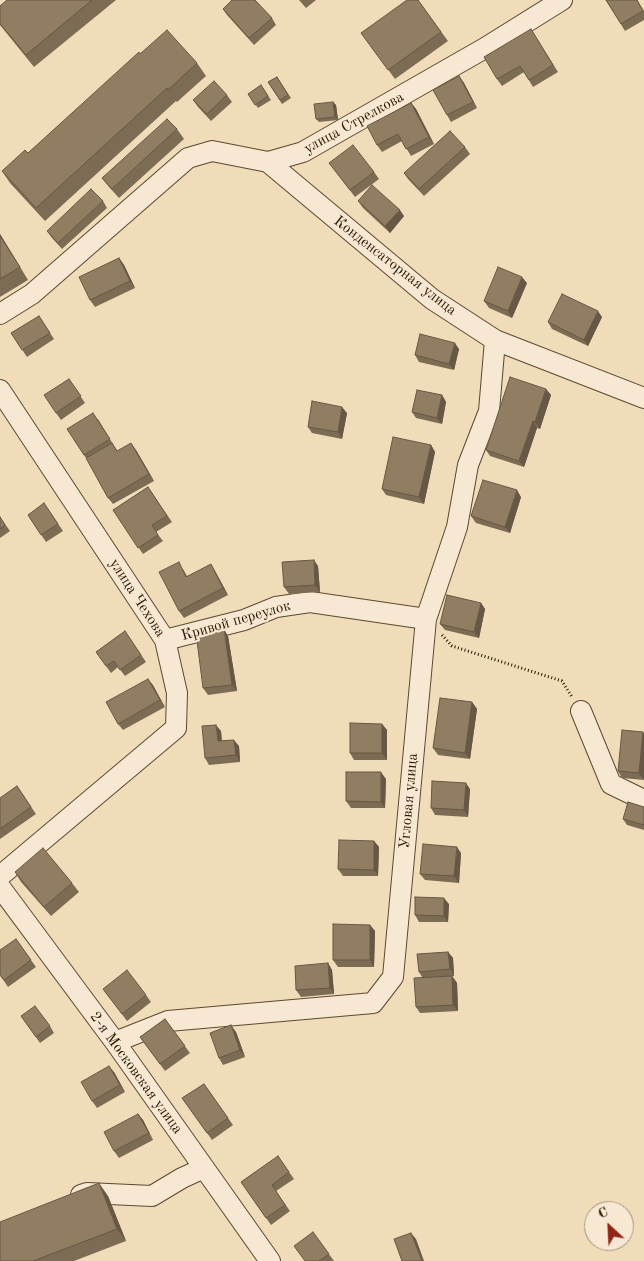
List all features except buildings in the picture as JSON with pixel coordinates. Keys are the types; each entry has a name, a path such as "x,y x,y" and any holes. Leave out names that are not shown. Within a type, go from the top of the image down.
{"street":[{"name":"улица Стрелкова","path":"0,314 32,294 188,158 212,151 268,162 303,152 485,48 562,0"},
{"name":"Конденсаторная улица","path":"268,162 432,299 496,340 644,398"},
{"name":"Угловая улица","path":"115,1042 168,1022 373,1004 394,977 426,619 457,527 468,465 489,411 496,340"},
{"name":"улица Чехова","path":"0,390 165,640 177,693 176,728 0,876"},
{"name":"Кривой переулок","path":"165,640 244,620 276,607 310,602 426,619"},
{"path":"581,711 611,784 644,800"},
{"name":"2-я Московская улица","path":"0,887 115,1042 270,1261"},
{"path":"61,1204 87,1192 152,1196 182,1178 204,1168"}],"path":[{"path":"426,619 452,646 562,681 581,711"}]}
